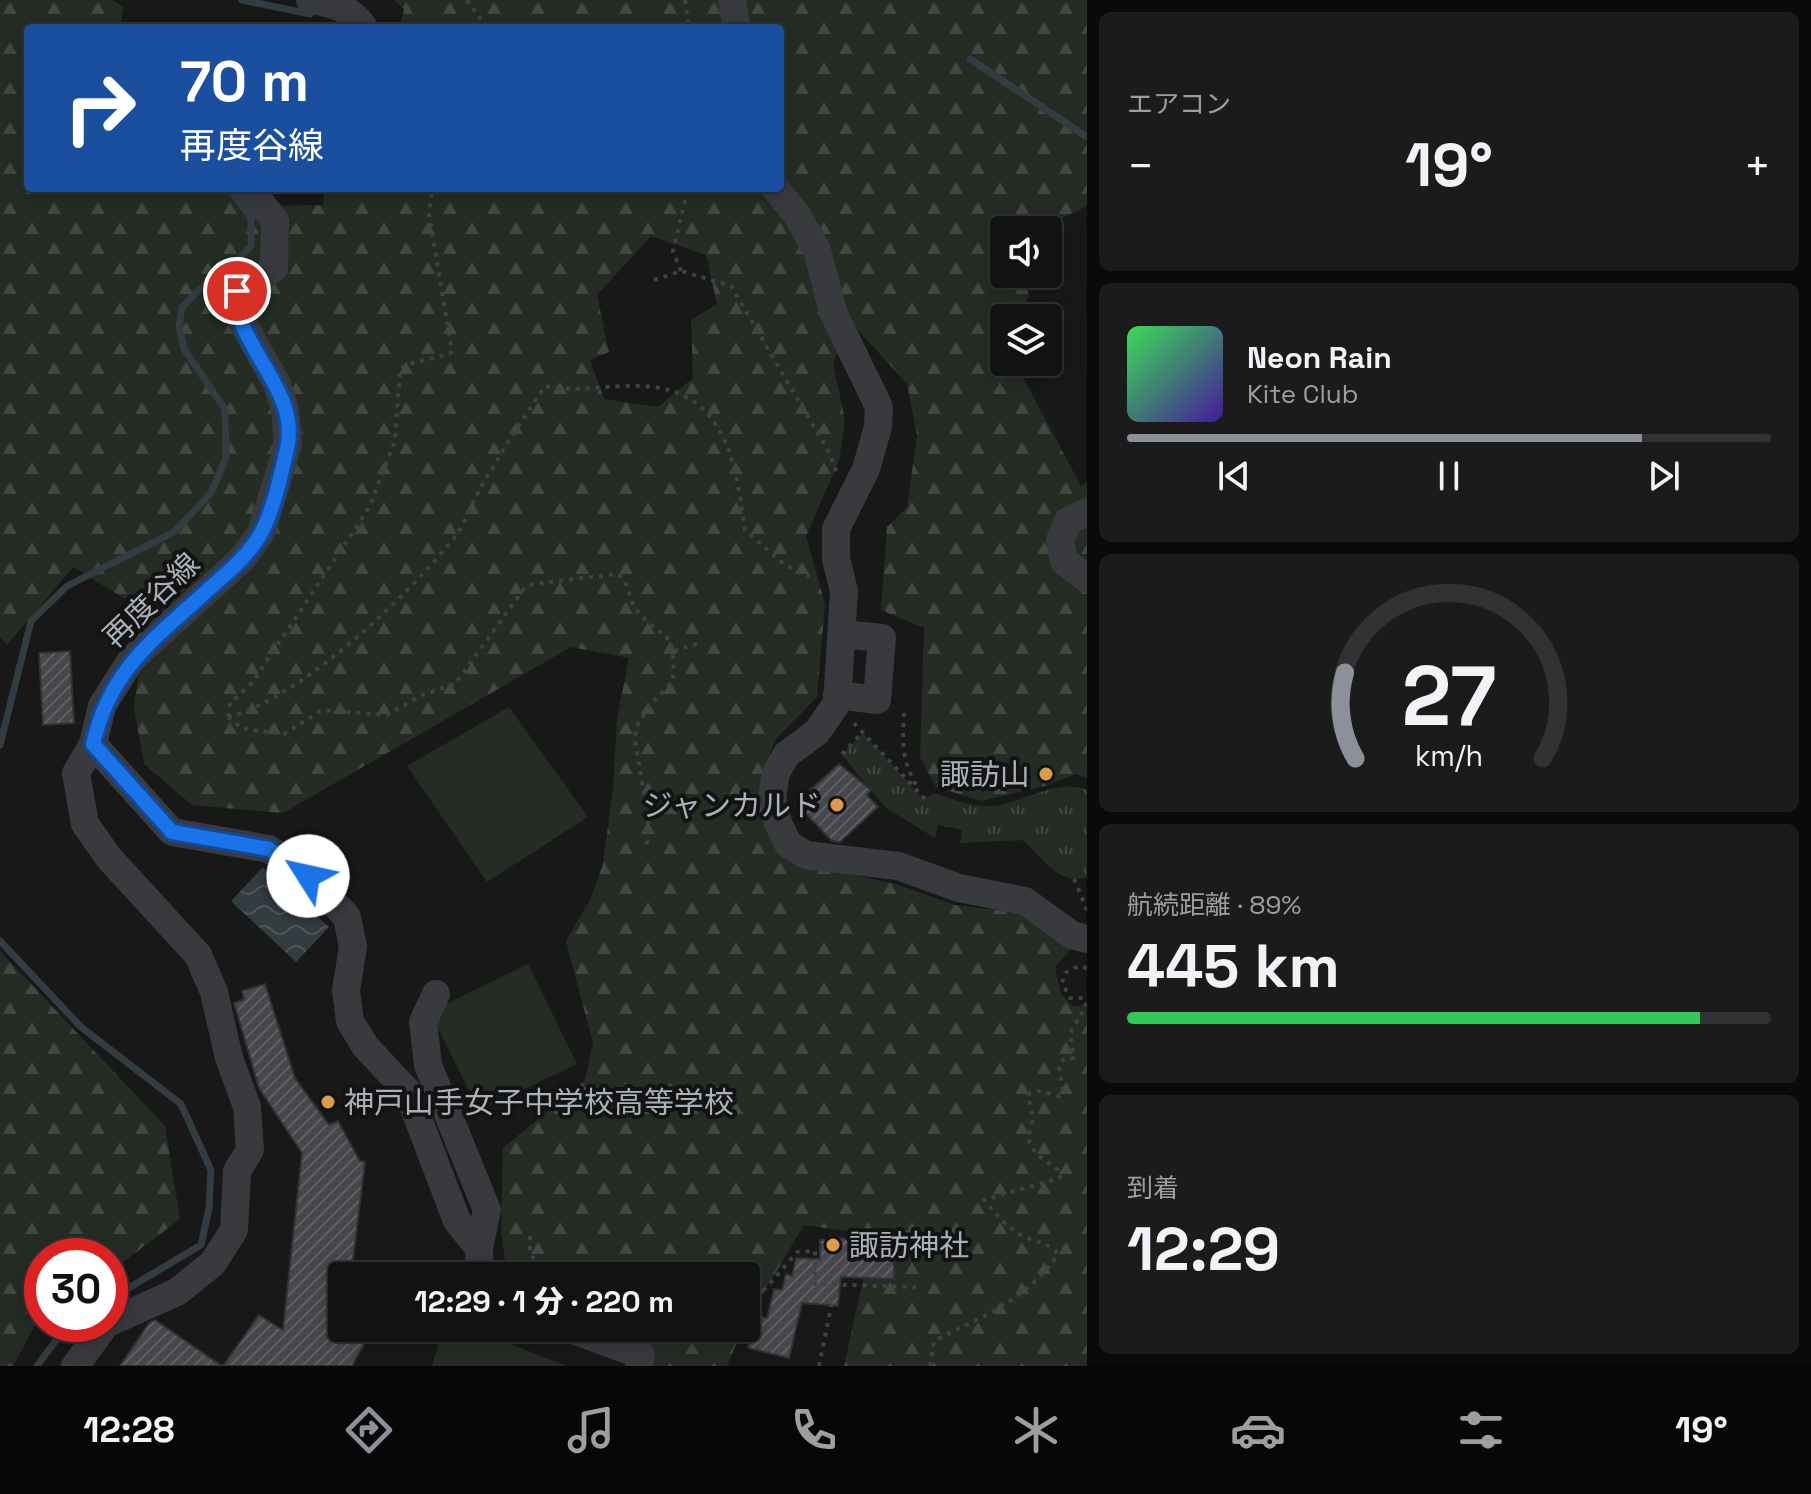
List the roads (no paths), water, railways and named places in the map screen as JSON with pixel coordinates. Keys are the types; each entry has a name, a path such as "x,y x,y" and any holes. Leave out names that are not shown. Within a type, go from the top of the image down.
{"street":[{"path":"310,0 340,8 358,18 362,24"},
{"path":"732,0 736,24"},
{"name":"再度谷線","path":"128,1314 177,1292 213,1263 234,1230 237,1171 250,1150 247,1107 229,1058 214,992 198,955 109,858 85,824 76,773 93,744 102,706 131,660 242,559 261,533 288,445 285,409 276,382 236,311 237,291 274,268 275,220 251,192"},
{"path":"778,192 797,215 817,250 833,312 879,407 878,427 866,469 836,529 836,559 844,591 837,699 817,732 786,755 776,773 772,797 778,823 788,844 806,855 898,866 959,888 1025,901 1072,935 1087,939"},
{"path":"1087,512 1068,521 1060,540 1064,561 1087,579"},
{"path":"837,699 877,700 881,653 882,638 842,634"},
{"path":"93,744 172,832 269,849 308,876 347,917 353,946 346,991 350,1021 365,1046 408,1092 457,1221 480,1262"},
{"path":"436,994 423,1022 428,1065 487,1210 480,1262"},
{"name":"再度谷線","path":"75,1366 93,1342"},
{"path":"606,1342 641,1355 639,1366"}],"water":[{"path":"263,867 329,927 296,962 231,901"}],"waterway":[{"path":"242,0 310,14"},
{"path":"970,59 1087,137"},
{"path":"0,745 31,621 67,586 174,532 211,493 226,458 225,409 184,349 179,326 182,307 213,276 225,274 251,246 251,218 232,192"},
{"path":"0,941 81,1027 181,1104 211,1170 209,1208 201,1245 128,1288"},
{"path":"37,1366 55,1342"}],"place":[{"name":"諏訪山","path":"1046,774"},
{"name":"ジャンカルド","path":"837,805"},
{"name":"神戸山手女子中学校高等学校","path":"328,1102"},
{"name":"諏訪神社","path":"833,1245"}]}
